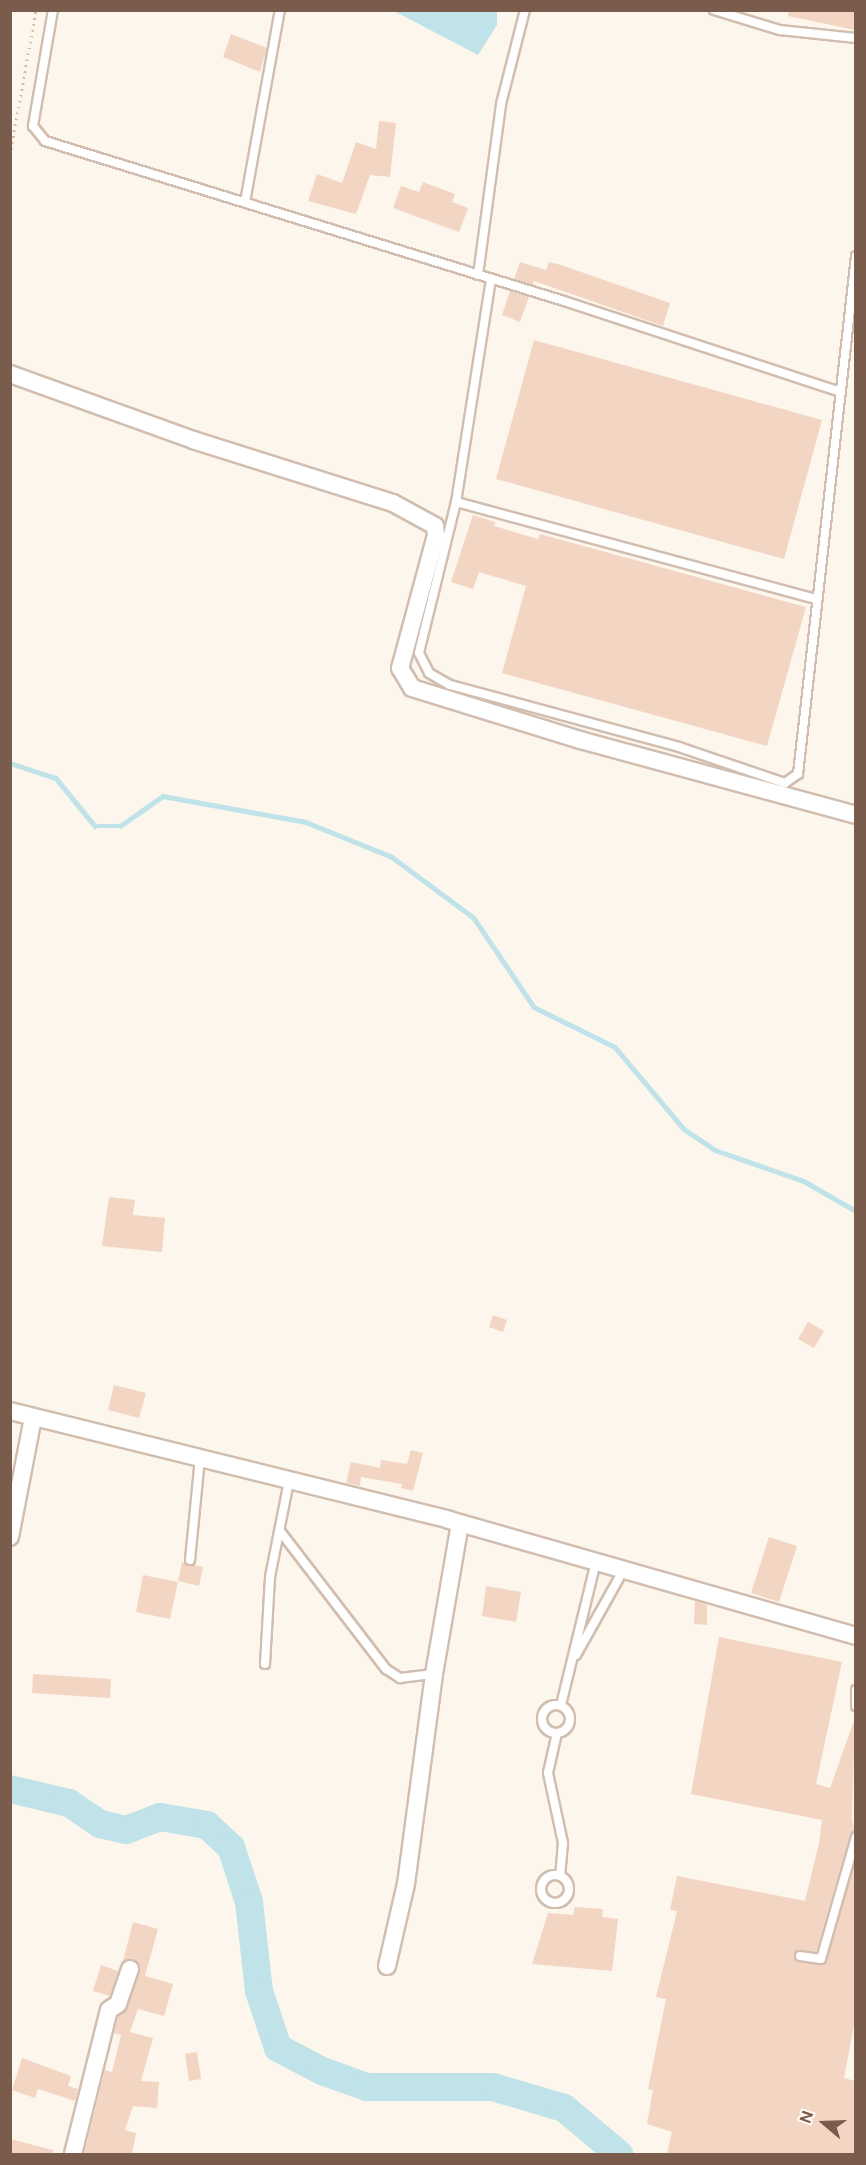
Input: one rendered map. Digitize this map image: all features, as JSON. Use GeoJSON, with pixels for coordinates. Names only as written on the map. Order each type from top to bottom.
{"type":"FeatureCollection","features":[{"type":"Feature","properties":{"kind":"street"},"geometry":{"type":"LineString","coordinates":[[10,374],[194,440],[393,503],[435,526],[436,535],[400,668],[411,688],[591,743],[855,815]]}},
{"type":"Feature","properties":{"kind":"street"},"geometry":{"type":"LineString","coordinates":[[10,1411],[460,1524],[855,1636]]}},
{"type":"Feature","properties":{"kind":"street"},"geometry":{"type":"LineString","coordinates":[[10,1537],[33,1416]]}},
{"type":"Feature","properties":{"kind":"street"},"geometry":{"type":"LineString","coordinates":[[387,1966],[406,1884],[434,1674],[460,1524]]}},
{"type":"Feature","properties":{"kind":"street"},"geometry":{"type":"LineString","coordinates":[[73,2154],[109,2010],[117,2004],[130,1969]]}},
{"type":"Feature","properties":{"kind":"lane"},"geometry":{"type":"LineString","coordinates":[[53,10],[33,126],[45,141],[491,279],[838,391]]}},
{"type":"Feature","properties":{"kind":"lane"},"geometry":{"type":"LineString","coordinates":[[245,202],[280,10]]}},
{"type":"Feature","properties":{"kind":"lane"},"geometry":{"type":"LineString","coordinates":[[478,275],[501,104],[525,10]]}},
{"type":"Feature","properties":{"kind":"lane"},"geometry":{"type":"LineString","coordinates":[[714,10],[780,30],[855,39]]}},
{"type":"Feature","properties":{"kind":"lane"},"geometry":{"type":"LineString","coordinates":[[491,279],[456,502],[419,653],[429,673],[450,686],[679,747],[785,783],[798,774],[838,391],[855,256]]}},
{"type":"Feature","properties":{"kind":"lane"},"geometry":{"type":"LineString","coordinates":[[456,502],[816,599]]}},
{"type":"Feature","properties":{"kind":"lane"},"geometry":{"type":"LineString","coordinates":[[190,1560],[200,1458]]}},
{"type":"Feature","properties":{"kind":"lane"},"geometry":{"type":"LineString","coordinates":[[265,1664],[270,1577],[289,1480]]}},
{"type":"Feature","properties":{"kind":"lane"},"geometry":{"type":"LineString","coordinates":[[279,1531],[386,1669],[400,1678],[434,1674]]}},
{"type":"Feature","properties":{"kind":"lane"},"geometry":{"type":"LineString","coordinates":[[561,1706],[596,1562]]}},
{"type":"Feature","properties":{"kind":"lane"},"geometry":{"type":"LineString","coordinates":[[570,1666],[624,1569]]}},
{"type":"Feature","properties":{"kind":"lane"},"geometry":{"type":"LineString","coordinates":[[855,1690],[855,1706]]}},
{"type":"Feature","properties":{"kind":"lane"},"geometry":{"type":"LineString","coordinates":[[556,1732],[545,1727],[543,1714],[552,1705],[561,1706],[568,1711],[570,1721],[556,1732],[548,1773],[563,1843],[560,1876]]}},
{"type":"Feature","properties":{"kind":"lane"},"geometry":{"type":"LineString","coordinates":[[800,1956],[821,1959],[855,1837]]}},
{"type":"Feature","properties":{"kind":"path"},"geometry":{"type":"LineString","coordinates":[[10,155],[36,10]]}},
{"type":"Feature","properties":{"kind":"water"},"geometry":{"type":"Polygon","coordinates":[[[394,11],[497,11],[497,25],[478,55],[394,11]]]}},
{"type":"Feature","properties":{"kind":"building"},"geometry":{"type":"Polygon","coordinates":[[[789,10],[855,10],[855,30],[788,16],[789,10]]]}},
{"type":"Feature","properties":{"kind":"building"},"geometry":{"type":"Polygon","coordinates":[[[231,34],[267,48],[260,72],[223,57],[231,34]]]}},
{"type":"Feature","properties":{"kind":"building"},"geometry":{"type":"Polygon","coordinates":[[[379,121],[396,123],[390,177],[370,175],[356,214],[308,201],[317,174],[342,183],[356,142],[376,149],[379,121]]]}},
{"type":"Feature","properties":{"kind":"building"},"geometry":{"type":"Polygon","coordinates":[[[423,182],[455,194],[452,202],[468,208],[459,232],[393,208],[401,186],[419,192],[423,182]]]}},
{"type":"Feature","properties":{"kind":"building"},"geometry":{"type":"Polygon","coordinates":[[[520,262],[546,270],[549,262],[561,265],[670,303],[663,326],[534,281],[533,285],[514,279],[520,262]]]}},
{"type":"Feature","properties":{"kind":"building"},"geometry":{"type":"Polygon","coordinates":[[[510,291],[529,297],[520,322],[502,315],[510,291]]]}},
{"type":"Feature","properties":{"kind":"building"},"geometry":{"type":"Polygon","coordinates":[[[534,340],[822,420],[784,559],[496,479],[534,340]]]}},
{"type":"Feature","properties":{"kind":"building"},"geometry":{"type":"Polygon","coordinates":[[[473,515],[495,522],[494,526],[538,539],[540,534],[806,607],[767,746],[502,673],[526,586],[479,572],[473,589],[451,582],[473,515]]]}},
{"type":"Feature","properties":{"kind":"building"},"geometry":{"type":"Polygon","coordinates":[[[109,1197],[135,1200],[133,1215],[165,1218],[162,1252],[102,1246],[109,1197]]]}},
{"type":"Feature","properties":{"kind":"building"},"geometry":{"type":"Polygon","coordinates":[[[493,1315],[507,1320],[503,1332],[489,1327],[493,1315]]]}},
{"type":"Feature","properties":{"kind":"building"},"geometry":{"type":"Polygon","coordinates":[[[808,1322],[824,1331],[814,1348],[798,1339],[808,1322]]]}},
{"type":"Feature","properties":{"kind":"building"},"geometry":{"type":"Polygon","coordinates":[[[114,1385],[146,1393],[139,1418],[108,1410],[114,1385]]]}},
{"type":"Feature","properties":{"kind":"building"},"geometry":{"type":"Polygon","coordinates":[[[411,1450],[423,1453],[413,1491],[401,1488],[402,1484],[361,1477],[360,1486],[346,1483],[351,1462],[380,1468],[381,1460],[407,1464],[411,1450]]]}},
{"type":"Feature","properties":{"kind":"building"},"geometry":{"type":"Polygon","coordinates":[[[769,1537],[797,1546],[779,1602],[751,1593],[769,1537]]]}},
{"type":"Feature","properties":{"kind":"building"},"geometry":{"type":"Polygon","coordinates":[[[182,1562],[203,1567],[199,1586],[178,1581],[182,1562]]]}},
{"type":"Feature","properties":{"kind":"building"},"geometry":{"type":"Polygon","coordinates":[[[143,1575],[178,1582],[170,1619],[136,1612],[143,1575]]]}},
{"type":"Feature","properties":{"kind":"building"},"geometry":{"type":"Polygon","coordinates":[[[486,1586],[521,1592],[516,1622],[482,1616],[486,1586]]]}},
{"type":"Feature","properties":{"kind":"building"},"geometry":{"type":"Polygon","coordinates":[[[695,1601],[707,1605],[707,1625],[694,1624],[695,1601]]]}},
{"type":"Feature","properties":{"kind":"building"},"geometry":{"type":"Polygon","coordinates":[[[719,1637],[842,1662],[816,1784],[830,1788],[855,1718],[852,1819],[855,1831],[850,1835],[816,1952],[798,1950],[794,1956],[799,1962],[826,1963],[855,1862],[855,2020],[844,2078],[855,2081],[855,2154],[667,2154],[672,2132],[647,2124],[653,2090],[648,2089],[666,1999],[656,1997],[677,1911],[670,1910],[677,1876],[805,1901],[819,1843],[822,1820],[691,1794],[719,1637]]]}},
{"type":"Feature","properties":{"kind":"building"},"geometry":{"type":"Polygon","coordinates":[[[33,1674],[111,1679],[110,1698],[32,1693],[33,1674]]]}},
{"type":"Feature","properties":{"kind":"building"},"geometry":{"type":"Polygon","coordinates":[[[575,1907],[603,1909],[602,1917],[618,1919],[612,1971],[532,1964],[548,1913],[573,1915],[575,1907]]]}},
{"type":"Feature","properties":{"kind":"building"},"geometry":{"type":"Polygon","coordinates":[[[133,1922],[158,1929],[145,1976],[173,1984],[164,2016],[138,2009],[130,2032],[153,2038],[141,2081],[159,2082],[157,2108],[133,2106],[125,2130],[136,2133],[132,2154],[84,2154],[105,2070],[112,2072],[121,2035],[114,2033],[118,2016],[128,2007],[140,1972],[134,1959],[123,1961],[133,1922]]]}},
{"type":"Feature","properties":{"kind":"building"},"geometry":{"type":"Polygon","coordinates":[[[101,1965],[118,1971],[110,1996],[93,1991],[101,1965]]]}},
{"type":"Feature","properties":{"kind":"building"},"geometry":{"type":"Polygon","coordinates":[[[197,2052],[201,2079],[189,2081],[185,2054],[197,2052]]]}},
{"type":"Feature","properties":{"kind":"building"},"geometry":{"type":"Polygon","coordinates":[[[22,2058],[71,2076],[68,2086],[78,2089],[75,2101],[38,2089],[35,2098],[12,2090],[22,2058]]]}},
{"type":"Feature","properties":{"kind":"building"},"geometry":{"type":"Polygon","coordinates":[[[10,2139],[53,2150],[53,2154],[10,2154],[10,2139]]]}},
{"type":"Feature","properties":{"kind":"waterway"},"geometry":{"type":"LineString","coordinates":[[10,763],[56,778],[95,826],[120,826],[163,796],[306,822],[392,857],[474,918],[534,1007],[615,1047],[684,1129],[715,1150],[804,1181],[856,1211]]}},
{"type":"Feature","properties":{"kind":"waterway"},"geometry":{"type":"LineString","coordinates":[[10,1789],[69,1803],[100,1824],[126,1830],[160,1817],[207,1825],[231,1847],[249,1902],[259,1991],[278,2048],[322,2071],[367,2087],[493,2087],[564,2108],[619,2154]]}}]}
